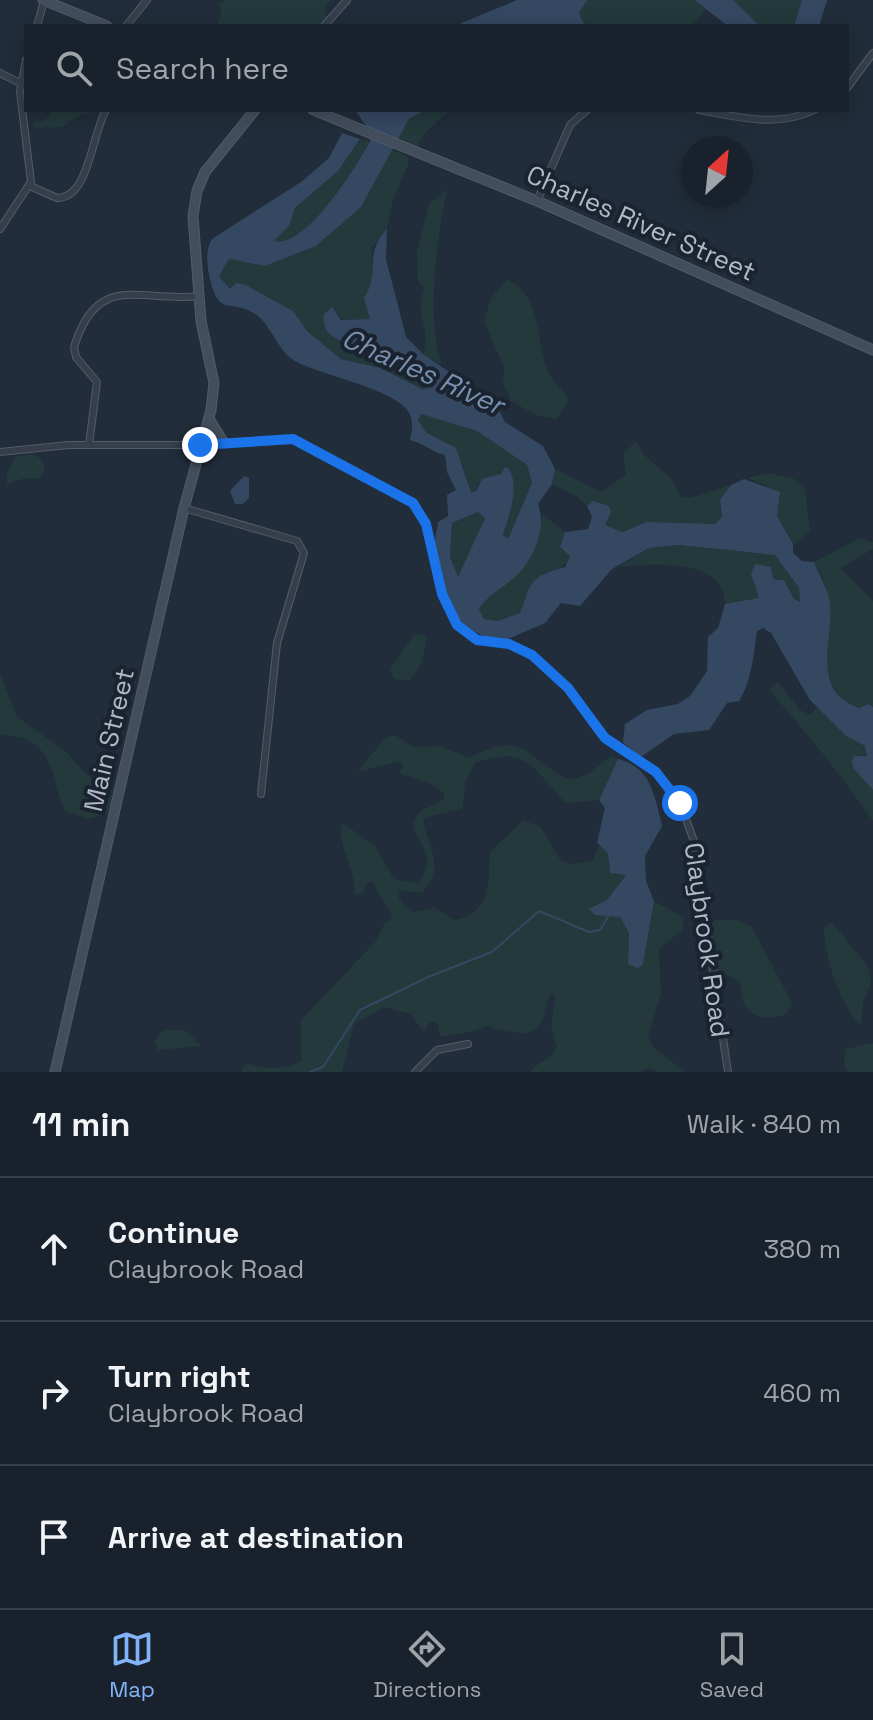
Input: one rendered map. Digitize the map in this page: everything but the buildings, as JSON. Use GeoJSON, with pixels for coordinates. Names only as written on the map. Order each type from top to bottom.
{"type":"FeatureCollection","features":[{"type":"Feature","properties":{"kind":"street"},"geometry":{"type":"LineString","coordinates":[[37,24],[43,0],[102,24]]}},
{"type":"Feature","properties":{"kind":"street"},"geometry":{"type":"LineString","coordinates":[[128,24],[147,0]]}},
{"type":"Feature","properties":{"kind":"street"},"geometry":{"type":"LineString","coordinates":[[326,24],[347,0]]}},
{"type":"Feature","properties":{"kind":"street"},"geometry":{"type":"LineString","coordinates":[[849,85],[873,53]]}},
{"type":"Feature","properties":{"kind":"street"},"geometry":{"type":"LineString","coordinates":[[24,68],[20,83],[24,110]]}},
{"type":"Feature","properties":{"kind":"street"},"geometry":{"type":"LineString","coordinates":[[0,73],[20,83]]}},
{"type":"Feature","properties":{"kind":"street"},"geometry":{"type":"LineString","coordinates":[[0,229],[30,186],[31,158],[24,112]]}},
{"type":"Feature","properties":{"kind":"street"},"geometry":{"type":"LineString","coordinates":[[30,186],[57,198],[71,196],[79,189],[96,131],[105,112]]}},
{"type":"Feature","properties":{"kind":"street","name":"Main Street"},"geometry":{"type":"LineString","coordinates":[[55,1072],[184,508],[209,419],[214,383],[200,296],[193,216],[197,191],[205,172],[253,112]]}},
{"type":"Feature","properties":{"kind":"street","name":"Charles River Street"},"geometry":{"type":"LineString","coordinates":[[318,112],[537,201],[873,350]]}},
{"type":"Feature","properties":{"kind":"street"},"geometry":{"type":"LineString","coordinates":[[537,201],[570,125],[585,112]]}},
{"type":"Feature","properties":{"kind":"street"},"geometry":{"type":"LineString","coordinates":[[712,112],[768,121],[806,112]]}},
{"type":"Feature","properties":{"kind":"street"},"geometry":{"type":"LineString","coordinates":[[89,445],[97,382],[76,357],[74,347],[100,303],[118,294],[200,296]]}},
{"type":"Feature","properties":{"kind":"street"},"geometry":{"type":"LineString","coordinates":[[209,419],[224,443]]}},
{"type":"Feature","properties":{"kind":"street","name":"Claybrook Road"},"geometry":{"type":"LineString","coordinates":[[0,452],[89,445],[200,445],[293,439],[413,503],[426,524],[442,594],[457,625],[477,640],[509,644],[532,655],[568,688],[605,738],[640,759],[664,780],[691,827],[728,1072]]}},
{"type":"Feature","properties":{"kind":"street"},"geometry":{"type":"LineString","coordinates":[[184,508],[297,541],[304,553],[277,643],[261,794]]}},
{"type":"Feature","properties":{"kind":"street"},"geometry":{"type":"LineString","coordinates":[[415,1072],[437,1050],[468,1044]]}},
{"type":"Feature","properties":{"kind":"green space"},"geometry":{"type":"Polygon","coordinates":[[[227,0],[331,0],[325,6],[327,18],[321,24],[217,24],[221,16],[219,3],[227,0]]]}},
{"type":"Feature","properties":{"kind":"green space"},"geometry":{"type":"Polygon","coordinates":[[[587,0],[694,0],[706,10],[693,24],[584,24],[579,13],[587,0]]]}},
{"type":"Feature","properties":{"kind":"green space"},"geometry":{"type":"Polygon","coordinates":[[[733,0],[802,0],[795,24],[758,24],[733,0]]]}},
{"type":"Feature","properties":{"kind":"green space"},"geometry":{"type":"Polygon","coordinates":[[[52,112],[92,112],[82,114],[62,127],[35,128],[32,123],[45,120],[52,112]]]}},
{"type":"Feature","properties":{"kind":"green space"},"geometry":{"type":"Polygon","coordinates":[[[421,112],[448,112],[424,134],[416,149],[397,140],[409,119],[421,112]]]}},
{"type":"Feature","properties":{"kind":"green space"},"geometry":{"type":"Polygon","coordinates":[[[360,139],[370,141],[329,203],[301,232],[287,240],[273,241],[289,226],[295,208],[339,169],[360,139]]]}},
{"type":"Feature","properties":{"kind":"green space"},"geometry":{"type":"Polygon","coordinates":[[[392,150],[407,156],[409,162],[392,203],[387,229],[372,248],[372,285],[366,294],[370,319],[341,319],[332,307],[358,345],[374,351],[427,386],[424,390],[380,368],[341,359],[308,332],[293,311],[250,287],[230,289],[219,276],[229,259],[265,266],[316,246],[361,207],[392,150]]]}},
{"type":"Feature","properties":{"kind":"green space"},"geometry":{"type":"Polygon","coordinates":[[[448,189],[434,278],[434,326],[442,365],[423,354],[425,338],[421,305],[425,289],[418,281],[417,251],[429,204],[448,189]]]}},
{"type":"Feature","properties":{"kind":"green space"},"geometry":{"type":"Polygon","coordinates":[[[507,279],[527,297],[545,363],[567,397],[568,401],[557,419],[536,415],[511,401],[503,383],[504,367],[484,322],[491,298],[507,279]]]}},
{"type":"Feature","properties":{"kind":"green space"},"geometry":{"type":"Polygon","coordinates":[[[421,414],[477,431],[527,465],[532,483],[508,539],[503,535],[511,497],[501,474],[478,483],[476,491],[471,492],[461,462],[420,424],[417,416],[421,414]]]}},
{"type":"Feature","properties":{"kind":"green space"},"geometry":{"type":"Polygon","coordinates":[[[636,441],[644,455],[672,479],[681,497],[690,498],[731,485],[719,506],[723,517],[719,522],[695,527],[646,525],[622,532],[605,525],[593,501],[587,506],[578,497],[552,484],[555,469],[602,492],[626,474],[623,454],[636,441]]]}},
{"type":"Feature","properties":{"kind":"green space"},"geometry":{"type":"Polygon","coordinates":[[[32,454],[40,458],[45,467],[41,478],[25,478],[7,484],[7,475],[15,457],[32,454]]]}},
{"type":"Feature","properties":{"kind":"green space"},"geometry":{"type":"Polygon","coordinates":[[[768,473],[793,478],[805,488],[810,531],[794,545],[777,516],[770,487],[747,478],[768,473]]]}},
{"type":"Feature","properties":{"kind":"green space"},"geometry":{"type":"Polygon","coordinates":[[[478,512],[483,513],[485,518],[458,578],[450,557],[452,523],[478,512]]]}},
{"type":"Feature","properties":{"kind":"green space"},"geometry":{"type":"Polygon","coordinates":[[[542,514],[565,532],[560,547],[571,556],[569,561],[543,574],[521,613],[498,621],[484,619],[479,609],[541,524],[542,514]]]}},
{"type":"Feature","properties":{"kind":"green space"},"geometry":{"type":"Polygon","coordinates":[[[860,538],[873,542],[873,549],[840,568],[873,601],[873,707],[868,704],[859,708],[844,699],[834,687],[829,673],[826,657],[826,590],[814,562],[860,538]]]}},
{"type":"Feature","properties":{"kind":"green space"},"geometry":{"type":"Polygon","coordinates":[[[678,545],[775,555],[799,588],[800,602],[794,599],[784,580],[773,579],[772,570],[753,580],[759,598],[725,604],[722,589],[713,578],[700,571],[666,565],[618,567],[649,548],[678,545]]]}},
{"type":"Feature","properties":{"kind":"green space"},"geometry":{"type":"Polygon","coordinates":[[[415,634],[427,637],[422,662],[410,681],[394,679],[390,669],[415,634]]]}},
{"type":"Feature","properties":{"kind":"green space"},"geometry":{"type":"Polygon","coordinates":[[[0,674],[17,717],[65,751],[97,785],[113,796],[107,814],[88,819],[65,811],[43,752],[25,739],[0,734],[0,674]]]}},
{"type":"Feature","properties":{"kind":"green space"},"geometry":{"type":"Polygon","coordinates":[[[778,682],[800,710],[810,715],[817,706],[821,708],[846,736],[865,746],[868,755],[858,755],[853,768],[873,790],[873,821],[823,754],[769,690],[778,682]]]}},
{"type":"Feature","properties":{"kind":"green space"},"geometry":{"type":"Polygon","coordinates":[[[395,735],[413,747],[440,746],[469,758],[488,749],[515,746],[571,780],[589,773],[611,756],[618,759],[599,800],[566,803],[536,770],[518,758],[507,756],[475,763],[465,783],[463,808],[423,818],[435,866],[429,884],[421,893],[398,890],[399,899],[413,912],[435,907],[455,920],[467,916],[476,910],[486,894],[490,852],[523,820],[541,827],[561,861],[574,864],[593,860],[599,845],[608,854],[609,870],[615,875],[626,874],[608,900],[590,912],[620,917],[629,933],[628,964],[643,964],[654,901],[684,917],[682,930],[659,949],[661,994],[648,1036],[653,1047],[685,1072],[658,1072],[648,1068],[640,1072],[530,1072],[557,1047],[551,1026],[555,999],[552,992],[541,1023],[531,1032],[516,1033],[487,1026],[440,1037],[437,1022],[430,1022],[424,1032],[410,1014],[384,1007],[354,1024],[342,1072],[241,1072],[245,1063],[280,1068],[301,1061],[301,1020],[375,942],[385,923],[393,918],[372,881],[368,882],[362,895],[354,894],[353,876],[341,839],[343,823],[375,846],[394,879],[418,883],[424,873],[427,858],[413,822],[419,812],[443,800],[444,793],[429,783],[399,773],[403,767],[400,761],[357,772],[385,738],[395,735]]]}},
{"type":"Feature","properties":{"kind":"green space"},"geometry":{"type":"Polygon","coordinates":[[[715,920],[738,920],[752,927],[792,1003],[787,1013],[771,1018],[759,1017],[749,1011],[744,1003],[739,981],[713,969],[710,925],[715,920]]]}},
{"type":"Feature","properties":{"kind":"green space"},"geometry":{"type":"Polygon","coordinates":[[[832,922],[869,968],[871,984],[863,1002],[861,1025],[847,1007],[830,966],[824,928],[832,922]]]}},
{"type":"Feature","properties":{"kind":"green space"},"geometry":{"type":"Polygon","coordinates":[[[163,1030],[184,1030],[202,1046],[158,1050],[154,1041],[163,1030]]]}},
{"type":"Feature","properties":{"kind":"green space"},"geometry":{"type":"Polygon","coordinates":[[[873,1043],[873,1072],[848,1072],[844,1066],[845,1049],[873,1043]]]}},
{"type":"Feature","properties":{"kind":"water"},"geometry":{"type":"Polygon","coordinates":[[[517,0],[587,0],[579,13],[584,24],[459,24],[517,0]]]}},
{"type":"Feature","properties":{"kind":"water"},"geometry":{"type":"Polygon","coordinates":[[[694,0],[733,0],[758,24],[725,24],[694,0]]]}},
{"type":"Feature","properties":{"kind":"water"},"geometry":{"type":"Polygon","coordinates":[[[802,0],[827,0],[820,24],[795,24],[802,0]]]}},
{"type":"Feature","properties":{"kind":"water","name":"Charles River"},"geometry":{"type":"Polygon","coordinates":[[[356,112],[421,112],[409,119],[361,207],[316,246],[265,266],[229,259],[219,276],[230,289],[236,283],[244,284],[293,311],[308,332],[341,359],[380,368],[424,390],[427,386],[394,363],[374,351],[333,337],[324,324],[324,314],[332,307],[341,320],[370,319],[364,298],[369,289],[376,247],[387,229],[386,259],[406,337],[423,354],[497,405],[505,422],[543,446],[555,469],[552,484],[538,504],[540,533],[529,560],[517,575],[483,603],[479,609],[484,619],[498,621],[520,613],[533,582],[544,574],[565,567],[570,556],[560,547],[565,532],[588,529],[592,517],[587,506],[593,501],[609,506],[611,512],[605,525],[622,532],[647,522],[715,524],[722,517],[720,500],[731,485],[744,479],[780,492],[777,516],[793,544],[793,553],[802,561],[814,562],[829,598],[827,662],[834,689],[844,700],[859,708],[868,704],[873,707],[873,790],[853,768],[854,756],[867,756],[865,746],[846,736],[810,700],[771,633],[763,628],[757,631],[743,694],[739,701],[727,703],[709,730],[674,734],[641,757],[623,742],[625,724],[647,710],[678,704],[690,696],[707,671],[708,637],[718,628],[725,604],[759,598],[751,574],[755,564],[771,567],[773,579],[784,580],[794,599],[800,602],[799,588],[775,555],[678,545],[649,548],[612,569],[580,606],[561,603],[545,623],[508,639],[492,640],[465,627],[454,616],[433,551],[438,522],[448,516],[447,495],[456,490],[447,472],[445,455],[410,440],[411,418],[400,403],[372,389],[295,361],[260,318],[250,311],[221,303],[216,297],[208,269],[207,257],[212,239],[301,182],[329,158],[342,133],[360,139],[338,171],[295,208],[289,226],[274,241],[287,240],[317,218],[373,136],[356,112]],[[421,414],[418,421],[427,433],[456,448],[471,492],[476,491],[482,479],[501,474],[505,467],[509,469],[514,493],[503,535],[508,539],[532,483],[527,465],[477,431],[421,414]],[[478,512],[452,523],[450,557],[458,577],[485,518],[478,512]]]}},
{"type":"Feature","properties":{"kind":"water"},"geometry":{"type":"Polygon","coordinates":[[[244,476],[249,478],[249,498],[243,504],[235,504],[230,491],[244,476]]]}},
{"type":"Feature","properties":{"kind":"water"},"geometry":{"type":"Polygon","coordinates":[[[618,759],[629,763],[645,776],[654,794],[662,826],[645,856],[646,881],[654,901],[643,964],[638,968],[628,964],[629,933],[620,917],[595,915],[589,909],[607,900],[626,875],[610,873],[608,854],[597,842],[605,808],[599,800],[618,759]]]}},
{"type":"Feature","properties":{"kind":"waterway"},"geometry":{"type":"LineString","coordinates":[[310,1072],[323,1067],[360,1010],[428,977],[492,952],[539,911],[589,932],[600,930],[608,917]]}},
{"type":"Feature","properties":{"kind":"route"},"geometry":{"type":"LineString","coordinates":[[200,445],[271,438],[293,439],[317,449],[413,503],[423,515],[442,594],[457,625],[477,640],[509,644],[532,655],[568,688],[610,743],[647,763],[680,803]]}}]}
